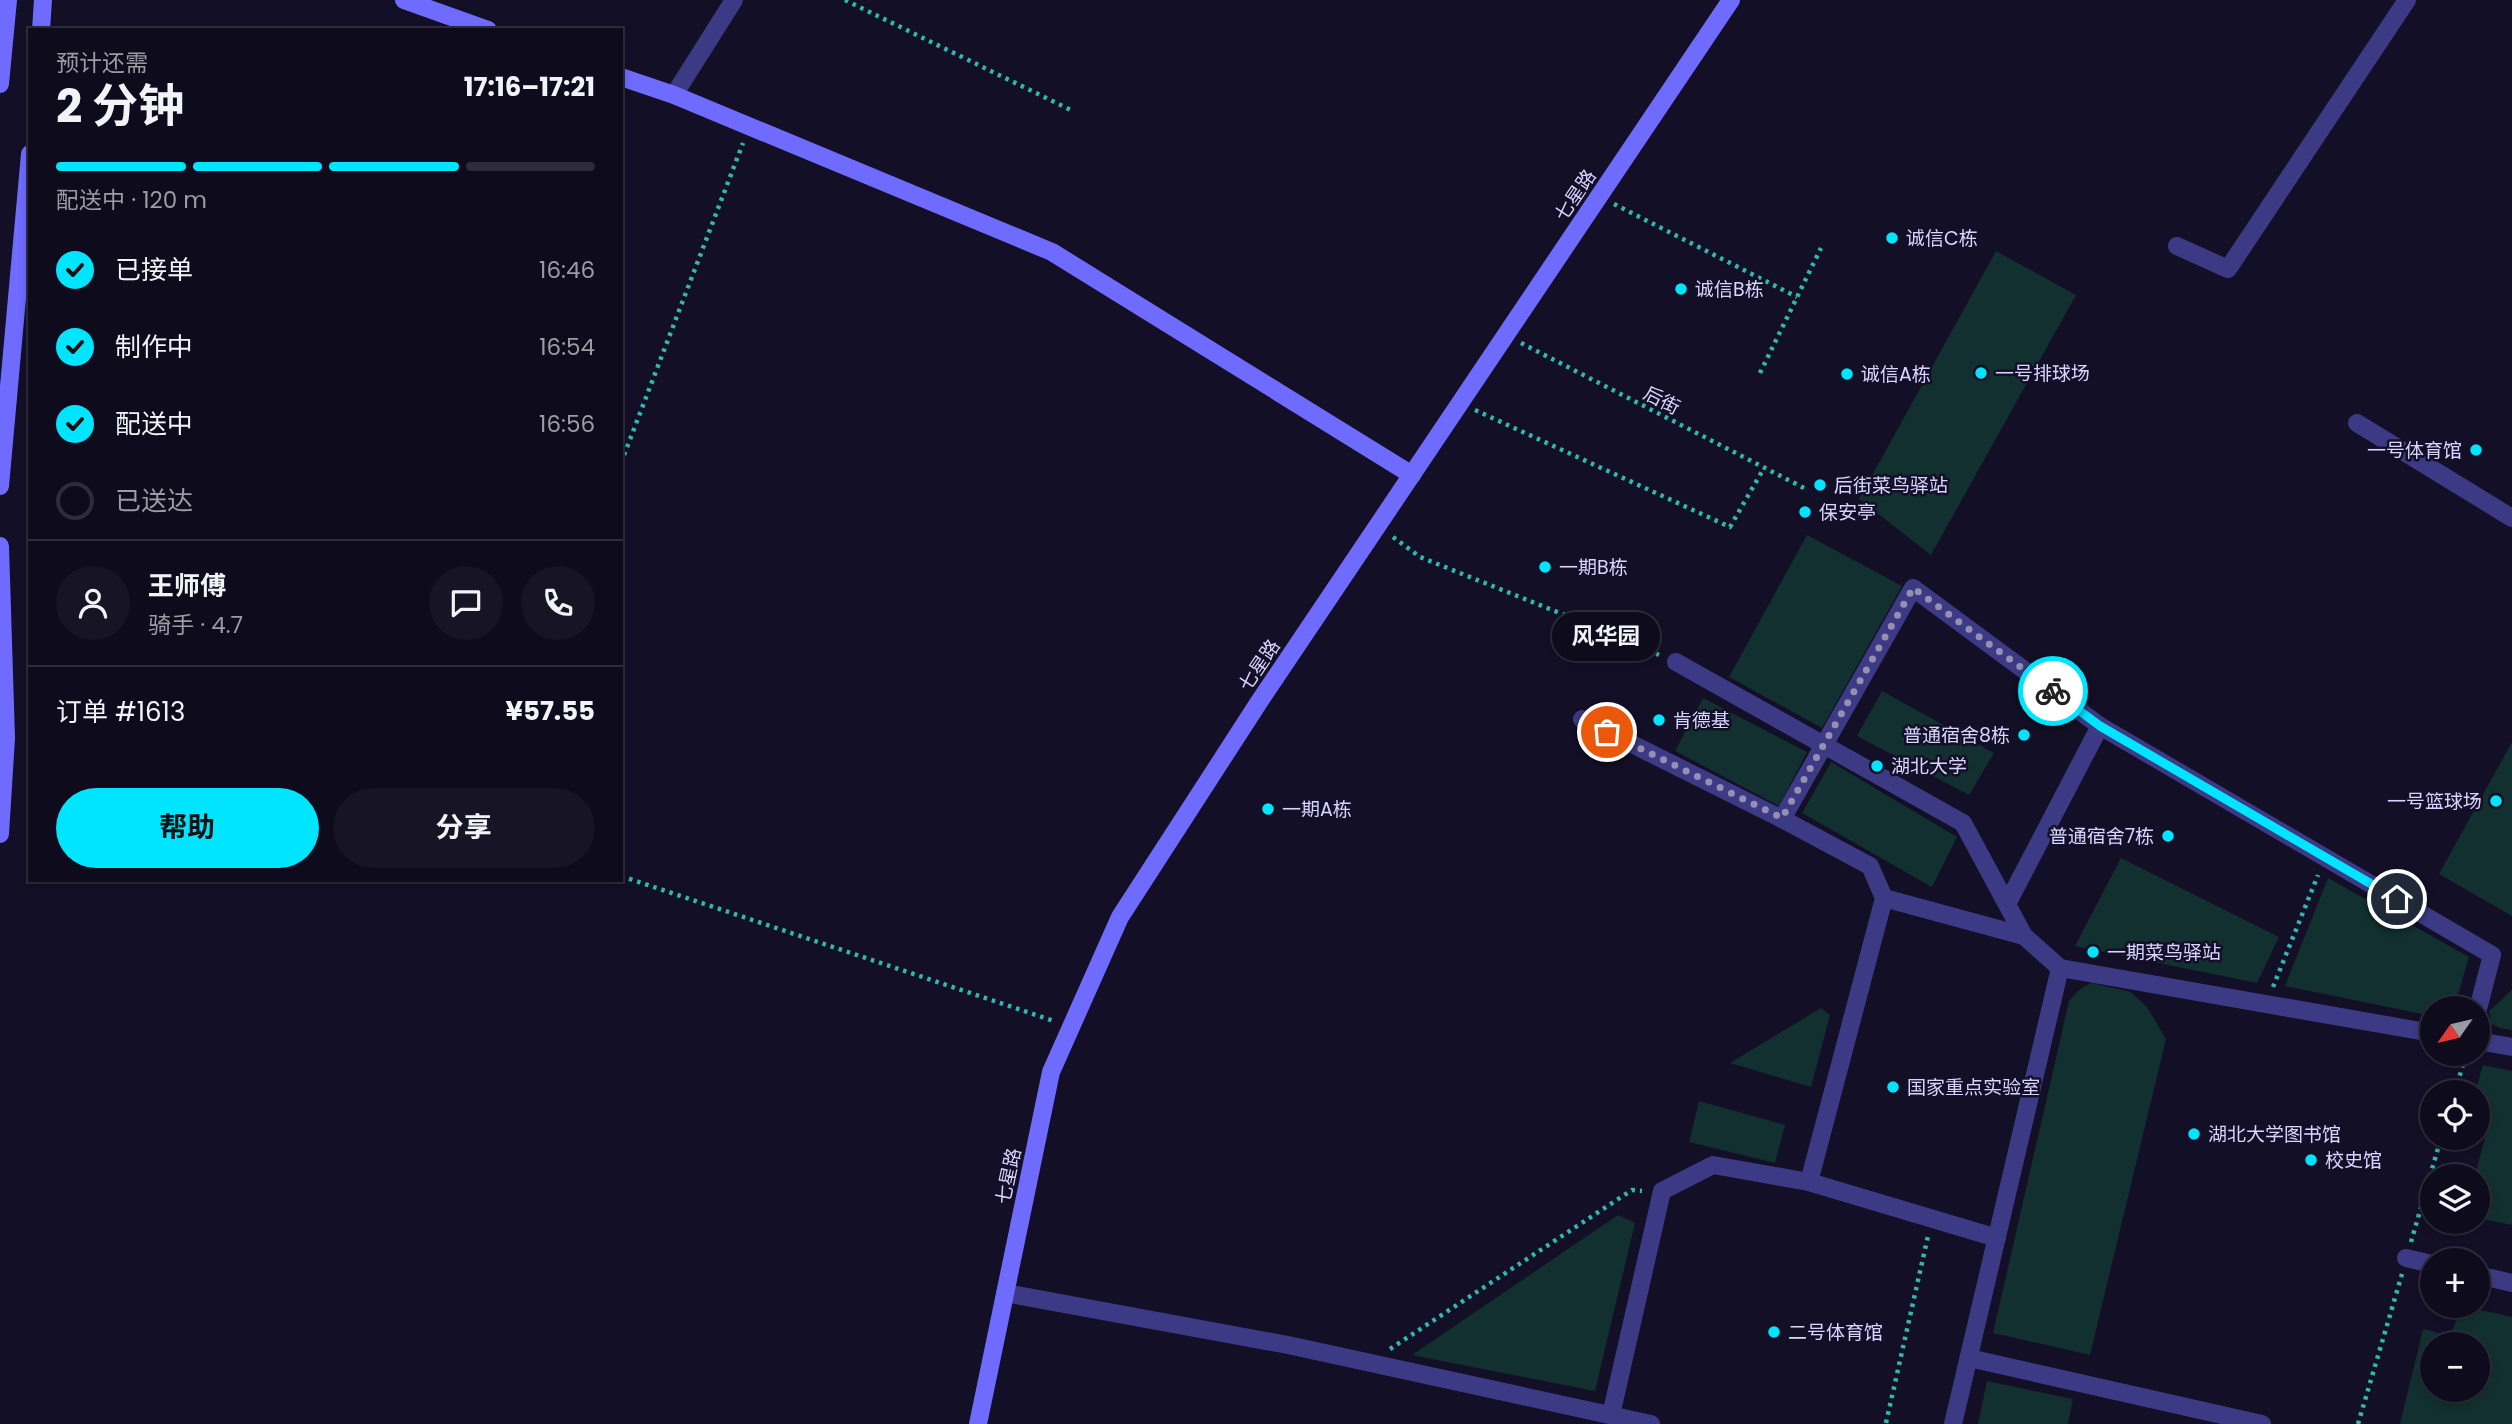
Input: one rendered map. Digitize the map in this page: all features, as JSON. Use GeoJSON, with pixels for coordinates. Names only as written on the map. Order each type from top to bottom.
{"type":"FeatureCollection","features":[{"type":"Feature","properties":{"kind":"street"},"geometry":{"type":"LineString","coordinates":[[0,84],[8,0]]}},
{"type":"Feature","properties":{"kind":"street"},"geometry":{"type":"LineString","coordinates":[[41,28],[44,0]]}},
{"type":"Feature","properties":{"kind":"street"},"geometry":{"type":"LineString","coordinates":[[404,0],[482,28]]}},
{"type":"Feature","properties":{"kind":"street"},"geometry":{"type":"LineString","coordinates":[[674,95],[734,0]]}},
{"type":"Feature","properties":{"kind":"street","name":"七星路"},"geometry":{"type":"LineString","coordinates":[[978,1424],[1051,1072],[1120,917],[1259,702],[1731,0]]}},
{"type":"Feature","properties":{"kind":"street"},"geometry":{"type":"LineString","coordinates":[[2177,246],[2228,269],[2407,0]]}},
{"type":"Feature","properties":{"kind":"street"},"geometry":{"type":"LineString","coordinates":[[623,78],[674,95],[1052,252],[1412,475]]}},
{"type":"Feature","properties":{"kind":"street"},"geometry":{"type":"LineString","coordinates":[[0,486],[28,176]]}},
{"type":"Feature","properties":{"kind":"street"},"geometry":{"type":"LineString","coordinates":[[2357,424],[2512,517]]}},
{"type":"Feature","properties":{"kind":"street"},"geometry":{"type":"LineString","coordinates":[[0,545],[6,738],[0,834]]}},
{"type":"Feature","properties":{"kind":"street"},"geometry":{"type":"LineString","coordinates":[[1782,818],[1913,588],[2100,726],[2492,955],[2481,996]]}},
{"type":"Feature","properties":{"kind":"street"},"geometry":{"type":"LineString","coordinates":[[1676,662],[1963,822],[2024,936],[2060,968],[2420,1031]]}},
{"type":"Feature","properties":{"kind":"street"},"geometry":{"type":"LineString","coordinates":[[1582,719],[1782,818],[1870,866],[1884,898],[1809,1182]]}},
{"type":"Feature","properties":{"kind":"street"},"geometry":{"type":"LineString","coordinates":[[2007,904],[2100,726]]}},
{"type":"Feature","properties":{"kind":"street"},"geometry":{"type":"LineString","coordinates":[[1884,898],[2024,936]]}},
{"type":"Feature","properties":{"kind":"street"},"geometry":{"type":"LineString","coordinates":[[1953,1424],[2060,968]]}},
{"type":"Feature","properties":{"kind":"street"},"geometry":{"type":"LineString","coordinates":[[2490,1043],[2512,1046]]}},
{"type":"Feature","properties":{"kind":"street"},"geometry":{"type":"LineString","coordinates":[[1611,1415],[1662,1191],[1713,1165],[1809,1182],[1997,1238]]}},
{"type":"Feature","properties":{"kind":"street"},"geometry":{"type":"LineString","coordinates":[[2406,1258],[2420,1261]]}},
{"type":"Feature","properties":{"kind":"street"},"geometry":{"type":"LineString","coordinates":[[2490,1278],[2512,1283]]}},
{"type":"Feature","properties":{"kind":"street"},"geometry":{"type":"LineString","coordinates":[[1005,1293],[1287,1345],[1651,1424]]}},
{"type":"Feature","properties":{"kind":"street"},"geometry":{"type":"LineString","coordinates":[[1969,1358],[2262,1424]]}},
{"type":"Feature","properties":{"kind":"path"},"geometry":{"type":"LineString","coordinates":[[845,0],[1073,111]]}},
{"type":"Feature","properties":{"kind":"path"},"geometry":{"type":"LineString","coordinates":[[623,458],[750,127]]}},
{"type":"Feature","properties":{"kind":"path"},"geometry":{"type":"LineString","coordinates":[[1599,196],[1797,297]]}},
{"type":"Feature","properties":{"kind":"path"},"geometry":{"type":"LineString","coordinates":[[1760,373],[1821,248]]}},
{"type":"Feature","properties":{"kind":"path","name":"后街"},"geometry":{"type":"LineString","coordinates":[[1506,335],[1806,489]]}},
{"type":"Feature","properties":{"kind":"path"},"geometry":{"type":"LineString","coordinates":[[1460,404],[1730,527],[1764,468]]}},
{"type":"Feature","properties":{"kind":"path"},"geometry":{"type":"LineString","coordinates":[[1378,526],[1420,557],[1676,662]]}},
{"type":"Feature","properties":{"kind":"path"},"geometry":{"type":"LineString","coordinates":[[2266,1004],[2325,858]]}},
{"type":"Feature","properties":{"kind":"path"},"geometry":{"type":"LineString","coordinates":[[623,877],[1071,1027]]}},
{"type":"Feature","properties":{"kind":"path"},"geometry":{"type":"LineString","coordinates":[[2358,1424],[2438,1150]]}},
{"type":"Feature","properties":{"kind":"path"},"geometry":{"type":"LineString","coordinates":[[1369,1363],[1632,1190],[1662,1191]]}},
{"type":"Feature","properties":{"kind":"path"},"geometry":{"type":"LineString","coordinates":[[1886,1423],[1932,1219]]}},
{"type":"Feature","properties":{"kind":"green space","name":"一号排球场"},"geometry":{"type":"Polygon","coordinates":[[[1996,251],[2076,295],[1931,555],[1859,499],[1996,251]]]}},
{"type":"Feature","properties":{"kind":"green space"},"geometry":{"type":"Polygon","coordinates":[[[1807,535],[1902,586],[1822,728],[1729,677],[1807,535]]]}},
{"type":"Feature","properties":{"kind":"green space"},"geometry":{"type":"Polygon","coordinates":[[[1882,691],[1994,753],[1969,795],[1857,736],[1882,691]]]}},
{"type":"Feature","properties":{"kind":"green space"},"geometry":{"type":"Polygon","coordinates":[[[1703,698],[1807,752],[1779,806],[1675,751],[1703,698]]]}},
{"type":"Feature","properties":{"kind":"green space","name":"一号篮球场"},"geometry":{"type":"Polygon","coordinates":[[[2512,742],[2512,916],[2439,874],[2512,742]]]}},
{"type":"Feature","properties":{"kind":"green space"},"geometry":{"type":"Polygon","coordinates":[[[1831,762],[1957,837],[1932,887],[1802,813],[1831,762]]]}},
{"type":"Feature","properties":{"kind":"green space"},"geometry":{"type":"Polygon","coordinates":[[[2121,858],[2279,937],[2257,983],[2075,946],[2121,858]]]}},
{"type":"Feature","properties":{"kind":"green space"},"geometry":{"type":"Polygon","coordinates":[[[2328,878],[2469,957],[2458,996],[2420,996],[2420,1014],[2285,986],[2328,878]]]}},
{"type":"Feature","properties":{"kind":"green space"},"geometry":{"type":"Polygon","coordinates":[[[2091,983],[2131,992],[2147,1007],[2166,1039],[2090,1355],[1993,1333],[2069,1001],[2080,989],[2091,983]]]}},
{"type":"Feature","properties":{"kind":"green space"},"geometry":{"type":"Polygon","coordinates":[[[2512,990],[2512,1030],[2491,1024],[2490,1010],[2512,990]]]}},
{"type":"Feature","properties":{"kind":"green space"},"geometry":{"type":"Polygon","coordinates":[[[1821,1008],[1830,1015],[1811,1087],[1730,1063],[1821,1008]]]}},
{"type":"Feature","properties":{"kind":"green space"},"geometry":{"type":"Polygon","coordinates":[[[2483,1066],[2512,1071],[2512,1225],[2490,1220],[2490,1164],[2478,1164],[2482,1150],[2490,1150],[2490,1080],[2479,1080],[2483,1066]]]}},
{"type":"Feature","properties":{"kind":"green space"},"geometry":{"type":"Polygon","coordinates":[[[1699,1101],[1785,1125],[1775,1163],[1689,1142],[1699,1101]]]}},
{"type":"Feature","properties":{"kind":"green space"},"geometry":{"type":"Polygon","coordinates":[[[1618,1215],[1635,1223],[1595,1391],[1412,1355],[1618,1215]]]}},
{"type":"Feature","properties":{"kind":"green space"},"geometry":{"type":"Polygon","coordinates":[[[2490,1312],[2512,1317],[2512,1424],[2400,1424],[2420,1341],[2420,1402],[2490,1402],[2490,1332],[2452,1332],[2457,1318],[2490,1318],[2490,1312]]]}},
{"type":"Feature","properties":{"kind":"green space"},"geometry":{"type":"Polygon","coordinates":[[[1987,1381],[2073,1399],[2068,1424],[1978,1424],[1987,1381]]]}},
{"type":"Feature","properties":{"kind":"way so far"},"geometry":{"type":"LineString","coordinates":[[1607,732],[1782,818],[1913,588],[2053,691]]}},
{"type":"Feature","properties":{"kind":"place","name":"诚信C栋"},"geometry":{"type":"Point","coordinates":[1892,238]}},
{"type":"Feature","properties":{"kind":"place","name":"诚信B栋"},"geometry":{"type":"Point","coordinates":[1681,289]}},
{"type":"Feature","properties":{"kind":"place","name":"一号排球场"},"geometry":{"type":"Point","coordinates":[1981,373]}},
{"type":"Feature","properties":{"kind":"place","name":"诚信A栋"},"geometry":{"type":"Point","coordinates":[1847,374]}},
{"type":"Feature","properties":{"kind":"place","name":"一号体育馆"},"geometry":{"type":"Point","coordinates":[2476,450]}},
{"type":"Feature","properties":{"kind":"place","name":"后街菜鸟驿站"},"geometry":{"type":"Point","coordinates":[1820,485]}},
{"type":"Feature","properties":{"kind":"place","name":"保安亭"},"geometry":{"type":"Point","coordinates":[1805,512]}},
{"type":"Feature","properties":{"kind":"place","name":"一期B栋"},"geometry":{"type":"Point","coordinates":[1545,567]}},
{"type":"Feature","properties":{"kind":"place","name":"肯德基"},"geometry":{"type":"Point","coordinates":[1659,720]}},
{"type":"Feature","properties":{"kind":"place","name":"风华园"},"geometry":{"type":"Point","coordinates":[1607,732]}},
{"type":"Feature","properties":{"kind":"place","name":"普通宿舍8栋"},"geometry":{"type":"Point","coordinates":[2024,735]}},
{"type":"Feature","properties":{"kind":"place","name":"湖北大学"},"geometry":{"type":"Point","coordinates":[1877,766]}},
{"type":"Feature","properties":{"kind":"place","name":"一号篮球场"},"geometry":{"type":"Point","coordinates":[2496,801]}},
{"type":"Feature","properties":{"kind":"place","name":"一期A栋"},"geometry":{"type":"Point","coordinates":[1268,809]}},
{"type":"Feature","properties":{"kind":"place","name":"普通宿舍7栋"},"geometry":{"type":"Point","coordinates":[2168,836]}},
{"type":"Feature","properties":{"kind":"place","name":"一期菜鸟驿站"},"geometry":{"type":"Point","coordinates":[2093,952]}},
{"type":"Feature","properties":{"kind":"place","name":"国家重点实验室"},"geometry":{"type":"Point","coordinates":[1893,1087]}},
{"type":"Feature","properties":{"kind":"place","name":"湖北大学图书馆"},"geometry":{"type":"Point","coordinates":[2194,1134]}},
{"type":"Feature","properties":{"kind":"place","name":"校史馆"},"geometry":{"type":"Point","coordinates":[2311,1160]}},
{"type":"Feature","properties":{"kind":"place","name":"二号体育馆"},"geometry":{"type":"Point","coordinates":[1774,1332]}},
{"type":"Feature","properties":{"kind":"route"},"geometry":{"type":"LineString","coordinates":[[2053,691],[2100,726],[2397,899]]}}]}
